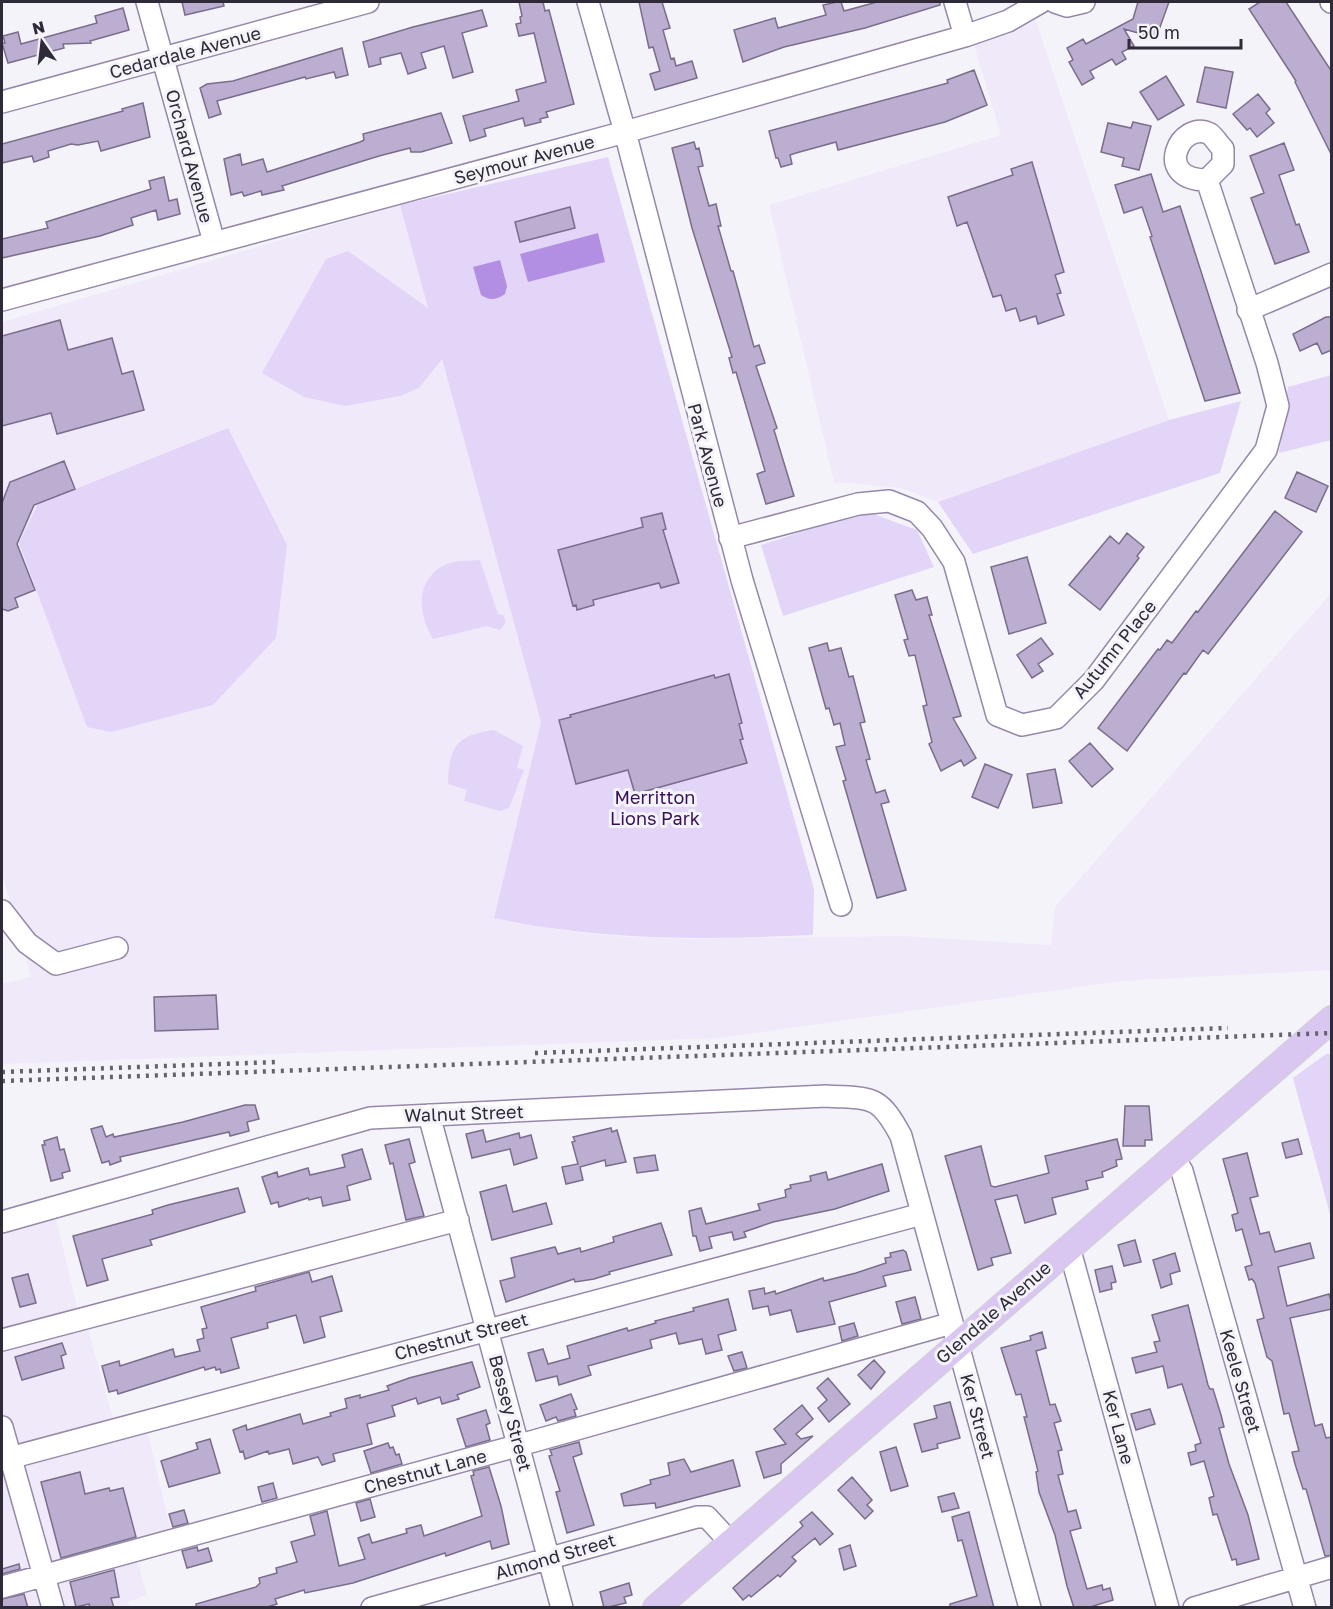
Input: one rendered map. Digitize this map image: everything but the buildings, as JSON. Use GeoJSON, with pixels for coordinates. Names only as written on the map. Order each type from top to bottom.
{"type":"FeatureCollection","features":[{"type":"Feature","properties":{"kind":"main road","name":"Glendale Avenue"},"geometry":{"type":"LineString","coordinates":[[656,1608],[955,1333],[1069,1247],[1332,1019]]}},
{"type":"Feature","properties":{"kind":"street","name":"Orchard Avenue"},"geometry":{"type":"LineString","coordinates":[[147,2],[214,242]]}},
{"type":"Feature","properties":{"kind":"street","name":"Cedardale Avenue"},"geometry":{"type":"LineString","coordinates":[[2,102],[368,2]]}},
{"type":"Feature","properties":{"kind":"street","name":"Park Avenue"},"geometry":{"type":"LineString","coordinates":[[588,2],[625,132],[730,538],[841,905]]}},
{"type":"Feature","properties":{"kind":"street"},"geometry":{"type":"LineString","coordinates":[[955,2],[965,36]]}},
{"type":"Feature","properties":{"kind":"street","name":"Seymour Avenue"},"geometry":{"type":"LineString","coordinates":[[2,300],[625,132],[965,36],[1008,21],[1041,2]]}},
{"type":"Feature","properties":{"kind":"street"},"geometry":{"type":"LineString","coordinates":[[1055,2],[1067,6],[1084,2]]}},
{"type":"Feature","properties":{"kind":"street","name":"Autumn Place"},"geometry":{"type":"LineString","coordinates":[[730,538],[858,504],[889,501],[917,512],[932,528],[954,562],[997,715],[1022,725],[1056,718],[1094,680],[1266,450],[1278,406],[1267,363],[1248,310],[1208,180]]}},
{"type":"Feature","properties":{"kind":"street"},"geometry":{"type":"LineString","coordinates":[[1248,310],[1332,274]]}},
{"type":"Feature","properties":{"kind":"street"},"geometry":{"type":"LineString","coordinates":[[2,911],[27,944],[56,964],[117,948]]}},
{"type":"Feature","properties":{"kind":"street","name":"Walnut Street"},"geometry":{"type":"LineString","coordinates":[[2,1222],[370,1118],[826,1096],[874,1100],[888,1113],[901,1136],[907,1155]]}},
{"type":"Feature","properties":{"kind":"street","name":"Bessey Street"},"geometry":{"type":"LineString","coordinates":[[429,1115],[520,1445],[562,1608]]}},
{"type":"Feature","properties":{"kind":"street","name":"Ker Street"},"geometry":{"type":"LineString","coordinates":[[907,1155],[1030,1608]]}},
{"type":"Feature","properties":{"kind":"street","name":"Keele Street"},"geometry":{"type":"LineString","coordinates":[[1173,1157],[1182,1171],[1305,1608]]}},
{"type":"Feature","properties":{"kind":"street","name":"Chestnut Street"},"geometry":{"type":"LineString","coordinates":[[6,1459],[922,1214]]}},
{"type":"Feature","properties":{"kind":"street"},"geometry":{"type":"LineString","coordinates":[[2,1340],[458,1220]]}},
{"type":"Feature","properties":{"kind":"street","name":"Ker Lane"},"geometry":{"type":"LineString","coordinates":[[1069,1247],[1168,1608]]}},
{"type":"Feature","properties":{"kind":"street","name":"Chestnut Lane"},"geometry":{"type":"LineString","coordinates":[[2,1587],[520,1445],[955,1333]]}},
{"type":"Feature","properties":{"kind":"street"},"geometry":{"type":"LineString","coordinates":[[2,1426],[6,1459],[53,1608]]}},
{"type":"Feature","properties":{"kind":"street","name":"Almond Street"},"geometry":{"type":"LineString","coordinates":[[372,1608],[697,1517],[708,1517],[730,1542]]}},
{"type":"Feature","properties":{"kind":"street"},"geometry":{"type":"LineString","coordinates":[[1194,1608],[1332,1568]]}},
{"type":"Feature","properties":{"kind":"shaded area"},"geometry":{"type":"Polygon","coordinates":[[[1036,21],[1169,420],[938,502],[901,488],[834,482],[769,205],[1001,135],[974,45],[1036,21]]]}},
{"type":"Feature","properties":{"kind":"shaded area"},"geometry":{"type":"Polygon","coordinates":[[[400,205],[541,722],[494,918],[571,932],[627,937],[685,939],[902,936],[1051,945],[1055,907],[1331,593],[1331,970],[1122,981],[720,1038],[2,1064],[2,984],[31,977],[2,873],[2,322],[400,205]]]}},
{"type":"Feature","properties":{"kind":"shaded area"},"geometry":{"type":"Polygon","coordinates":[[[598,233],[605,262],[528,282],[520,254],[598,233]]]}},
{"type":"Feature","properties":{"kind":"shaded area"},"geometry":{"type":"Polygon","coordinates":[[[500,260],[507,286],[505,294],[496,299],[490,299],[481,295],[473,267],[500,260]]]}},
{"type":"Feature","properties":{"kind":"shaded area"},"geometry":{"type":"Polygon","coordinates":[[[56,1218],[79,1315],[2,1335],[2,1233],[56,1218]]]}},
{"type":"Feature","properties":{"kind":"shaded area"},"geometry":{"type":"Polygon","coordinates":[[[87,1326],[113,1418],[136,1412],[149,1438],[172,1535],[133,1545],[147,1595],[128,1602],[129,1607],[2,1607],[2,1347],[87,1326]]]}},
{"type":"Feature","properties":{"kind":"green space","name":"Merritton Lions Park"},"geometry":{"type":"Polygon","coordinates":[[[608,157],[814,889],[813,935],[693,938],[613,935],[534,926],[494,918],[541,722],[442,359],[419,388],[400,396],[345,406],[304,397],[262,373],[326,259],[348,251],[428,308],[400,205],[608,157]]]}},
{"type":"Feature","properties":{"kind":"green space"},"geometry":{"type":"Polygon","coordinates":[[[1331,375],[1331,440],[1279,453],[1288,387],[1331,375]]]}},
{"type":"Feature","properties":{"kind":"green space"},"geometry":{"type":"Polygon","coordinates":[[[1241,401],[1220,473],[973,554],[938,502],[1169,420],[1241,401]]]}},
{"type":"Feature","properties":{"kind":"green space"},"geometry":{"type":"Polygon","coordinates":[[[228,428],[287,545],[276,638],[213,705],[111,732],[87,727],[19,543],[38,504],[228,428]]]}},
{"type":"Feature","properties":{"kind":"green space"},"geometry":{"type":"Polygon","coordinates":[[[865,511],[917,530],[934,567],[783,616],[761,545],[865,511]]]}},
{"type":"Feature","properties":{"kind":"green space"},"geometry":{"type":"Polygon","coordinates":[[[480,560],[498,614],[503,615],[506,622],[500,630],[487,626],[433,639],[422,608],[424,587],[429,578],[447,564],[480,560]]]}},
{"type":"Feature","properties":{"kind":"green space"},"geometry":{"type":"Polygon","coordinates":[[[494,730],[523,746],[517,768],[524,770],[509,808],[500,811],[464,801],[467,790],[448,784],[450,761],[457,745],[471,735],[494,730]]]}},
{"type":"Feature","properties":{"kind":"green space"},"geometry":{"type":"Polygon","coordinates":[[[1326,1054],[1332,1054],[1331,1218],[1293,1078],[1326,1054]]]}},
{"type":"Feature","properties":{"kind":"railway"},"geometry":{"type":"LineString","coordinates":[[535,1053],[1228,1028]]}},
{"type":"Feature","properties":{"kind":"railway"},"geometry":{"type":"LineString","coordinates":[[2,1081],[1332,1033]]}},
{"type":"Feature","properties":{"kind":"railway"},"geometry":{"type":"LineString","coordinates":[[2,1072],[277,1062]]}}]}
